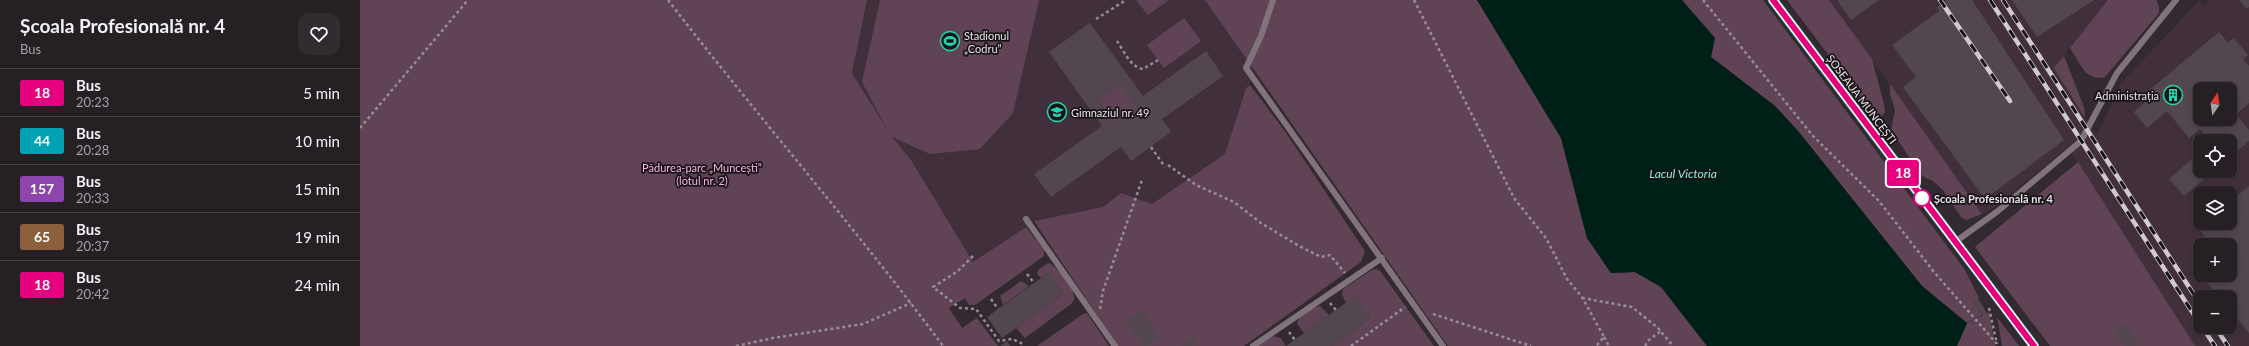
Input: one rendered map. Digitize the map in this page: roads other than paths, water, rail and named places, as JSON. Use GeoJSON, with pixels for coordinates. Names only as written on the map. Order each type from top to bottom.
{"type":"FeatureCollection","features":[{"type":"Feature","properties":{"kind":"main road","name":"ȘOSEAUA MUNCEȘTI"},"geometry":{"type":"LineString","coordinates":[[1773,0],[2034,346]]}},
{"type":"Feature","properties":{"kind":"lane"},"geometry":{"type":"LineString","coordinates":[[1274,0],[1261,36],[1246,68],[1382,258],[1442,346]]}},
{"type":"Feature","properties":{"kind":"lane"},"geometry":{"type":"LineString","coordinates":[[1955,242],[1998,211],[2081,141],[2117,73],[2176,0]]}},
{"type":"Feature","properties":{"kind":"lane"},"geometry":{"type":"LineString","coordinates":[[1026,219],[1115,346]]}},
{"type":"Feature","properties":{"kind":"lane"},"geometry":{"type":"LineString","coordinates":[[1253,346],[1350,278],[1382,258]]}},
{"type":"Feature","properties":{"kind":"water","name":"Lacul Victoria"},"geometry":{"type":"Polygon","coordinates":[[[1477,0],[1682,0],[1715,38],[1711,57],[1775,106],[1798,131],[1922,286],[1967,323],[1957,346],[1707,346],[1661,287],[1635,272],[1611,273],[1587,238],[1561,138],[1477,0]]]}},
{"type":"Feature","properties":{"kind":"railway"},"geometry":{"type":"LineString","coordinates":[[1940,0],[2010,101]]}},
{"type":"Feature","properties":{"kind":"railway"},"geometry":{"type":"LineString","coordinates":[[1990,0],[2193,313]]}},
{"type":"Feature","properties":{"kind":"railway"},"geometry":{"type":"LineString","coordinates":[[2003,0],[2193,293]]}},
{"type":"Feature","properties":{"kind":"railway"},"geometry":{"type":"LineString","coordinates":[[2207,334],[2215,346]]}},
{"type":"Feature","properties":{"kind":"railway"},"geometry":{"type":"LineString","coordinates":[[2220,334],[2228,346]]}},
{"type":"Feature","properties":{"kind":"place","name":"Stadionul „Codru”"},"geometry":{"type":"Point","coordinates":[950,41]}},
{"type":"Feature","properties":{"kind":"place","name":"Administrația"},"geometry":{"type":"Point","coordinates":[2173,95]}},
{"type":"Feature","properties":{"kind":"place","name":"Gimnaziul nr. 49"},"geometry":{"type":"Point","coordinates":[1057,112]}},
{"type":"Feature","properties":{"kind":"place","name":"Școala Profesională nr. 4"},"geometry":{"type":"Point","coordinates":[1922,198]}},
{"type":"Feature","properties":{"kind":"park label","name":"Pădurea-parc „Muncești” (lotul nr. 2)"},"geometry":{"type":"Point","coordinates":[702,173]}}]}
